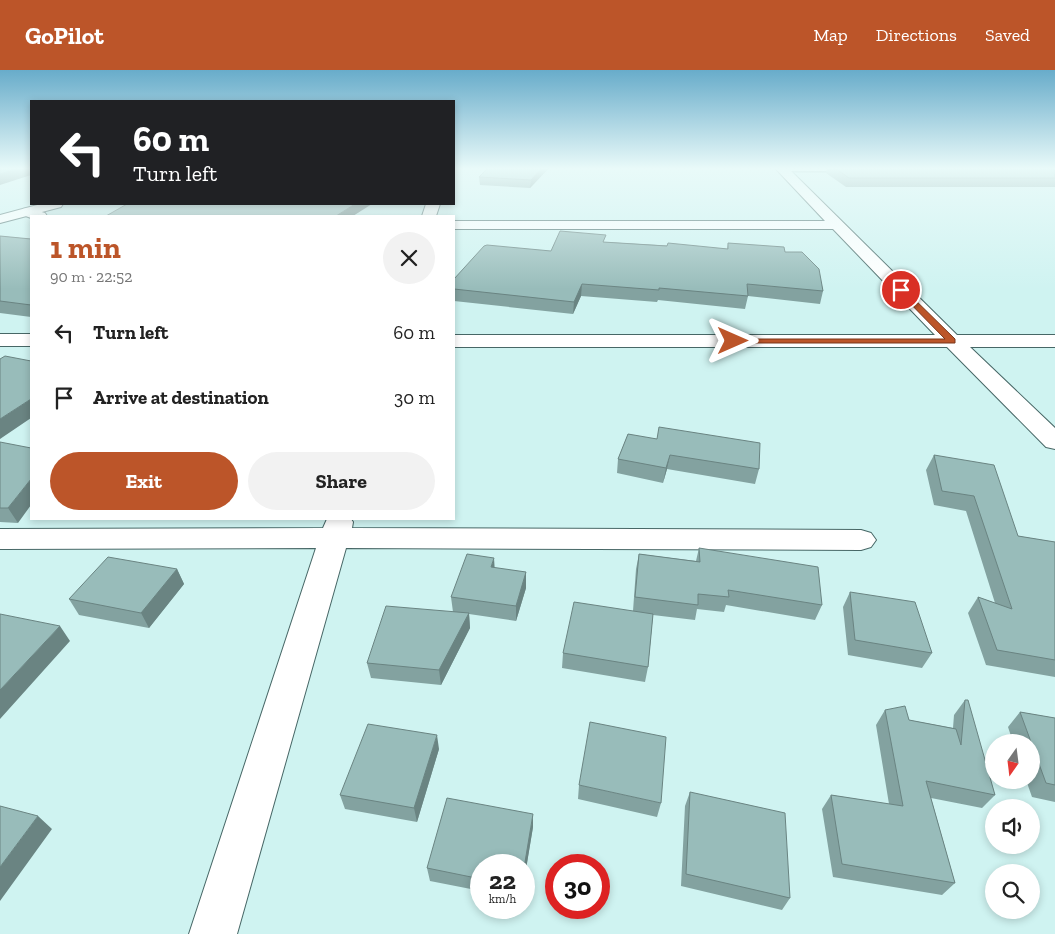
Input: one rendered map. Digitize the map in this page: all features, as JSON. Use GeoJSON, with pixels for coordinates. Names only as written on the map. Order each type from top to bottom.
{"type":"FeatureCollection","features":[{"type":"Feature","properties":{"kind":"street"},"geometry":{"type":"LineString","coordinates":[[0,219],[34,214],[46,208]]}},
{"type":"Feature","properties":{"kind":"street"},"geometry":{"type":"LineString","coordinates":[[821,208],[1055,442]]}},
{"type":"Feature","properties":{"kind":"street"},"geometry":{"type":"LineString","coordinates":[[455,225],[837,225]]}},
{"type":"Feature","properties":{"kind":"street"},"geometry":{"type":"LineString","coordinates":[[0,340],[30,340]]}},
{"type":"Feature","properties":{"kind":"street"},"geometry":{"type":"LineString","coordinates":[[455,341],[1055,341]]}},
{"type":"Feature","properties":{"kind":"street"},"geometry":{"type":"LineString","coordinates":[[0,539],[337,528],[861,540]]}},
{"type":"Feature","properties":{"kind":"street"},"geometry":{"type":"LineString","coordinates":[[213,934],[337,528]]}},
{"type":"Feature","properties":{"kind":"building"},"geometry":{"type":"Polygon","coordinates":[[[119,208],[348,208],[338,215],[108,215],[119,208]]]}},
{"type":"Feature","properties":{"kind":"building"},"geometry":{"type":"Polygon","coordinates":[[[560,231],[606,235],[603,242],[667,246],[668,243],[728,249],[728,243],[784,247],[785,252],[802,252],[819,269],[823,291],[747,284],[748,296],[659,288],[659,290],[582,284],[574,302],[455,289],[455,278],[484,246],[551,251],[560,231]]]}},
{"type":"Feature","properties":{"kind":"building"},"geometry":{"type":"Polygon","coordinates":[[[0,236],[30,239],[30,305],[0,301],[0,236]]]}},
{"type":"Feature","properties":{"kind":"building"},"geometry":{"type":"Polygon","coordinates":[[[5,356],[30,361],[30,400],[0,419],[0,359],[5,356]]]}},
{"type":"Feature","properties":{"kind":"building"},"geometry":{"type":"Polygon","coordinates":[[[659,427],[760,443],[759,469],[670,455],[666,468],[618,459],[628,434],[657,439],[659,427]]]}},
{"type":"Feature","properties":{"kind":"building"},"geometry":{"type":"Polygon","coordinates":[[[0,442],[30,448],[30,480],[8,508],[0,508],[0,442]]]}},
{"type":"Feature","properties":{"kind":"building"},"geometry":{"type":"Polygon","coordinates":[[[934,455],[994,465],[1018,536],[1055,542],[1055,660],[997,650],[978,597],[1012,609],[974,496],[942,491],[934,455]]]}},
{"type":"Feature","properties":{"kind":"building"},"geometry":{"type":"Polygon","coordinates":[[[699,548],[818,567],[822,605],[728,590],[729,597],[698,594],[698,605],[635,597],[639,554],[700,562],[699,548]]]}},
{"type":"Feature","properties":{"kind":"building"},"geometry":{"type":"Polygon","coordinates":[[[467,554],[494,558],[491,567],[526,572],[516,606],[451,597],[467,554]]]}},
{"type":"Feature","properties":{"kind":"building"},"geometry":{"type":"Polygon","coordinates":[[[108,557],[177,569],[141,613],[69,599],[108,557]]]}},
{"type":"Feature","properties":{"kind":"building"},"geometry":{"type":"Polygon","coordinates":[[[850,592],[915,602],[932,653],[855,640],[850,592]]]}},
{"type":"Feature","properties":{"kind":"building"},"geometry":{"type":"Polygon","coordinates":[[[574,602],[653,614],[648,667],[563,653],[574,602]]]}},
{"type":"Feature","properties":{"kind":"building"},"geometry":{"type":"Polygon","coordinates":[[[386,606],[469,613],[439,670],[367,663],[386,606]]]}},
{"type":"Feature","properties":{"kind":"building"},"geometry":{"type":"Polygon","coordinates":[[[0,614],[60,626],[0,690],[0,614]]]}},
{"type":"Feature","properties":{"kind":"building"},"geometry":{"type":"Polygon","coordinates":[[[965,700],[968,700],[985,760],[985,789],[993,789],[995,795],[926,781],[955,883],[842,864],[831,795],[903,806],[885,710],[905,706],[909,720],[956,729],[961,745],[965,700]]]}},
{"type":"Feature","properties":{"kind":"building"},"geometry":{"type":"Polygon","coordinates":[[[1020,712],[1055,718],[1055,785],[1046,783],[1040,767],[1040,734],[1028,734],[1020,712]]]}},
{"type":"Feature","properties":{"kind":"building"},"geometry":{"type":"Polygon","coordinates":[[[590,722],[666,737],[661,803],[579,785],[590,722]]]}},
{"type":"Feature","properties":{"kind":"building"},"geometry":{"type":"Polygon","coordinates":[[[368,724],[437,735],[414,808],[340,795],[368,724]]]}},
{"type":"Feature","properties":{"kind":"building"},"geometry":{"type":"Polygon","coordinates":[[[690,792],[785,813],[790,898],[686,874],[690,792]]]}},
{"type":"Feature","properties":{"kind":"building"},"geometry":{"type":"Polygon","coordinates":[[[447,798],[533,814],[526,854],[470,854],[470,877],[427,868],[447,798]]]}},
{"type":"Feature","properties":{"kind":"building"},"geometry":{"type":"Polygon","coordinates":[[[0,806],[38,816],[0,867],[0,806]]]}},
{"type":"Feature","properties":{"kind":"route"},"geometry":{"type":"LineString","coordinates":[[733,341],[952,341],[901,290]]}}]}
